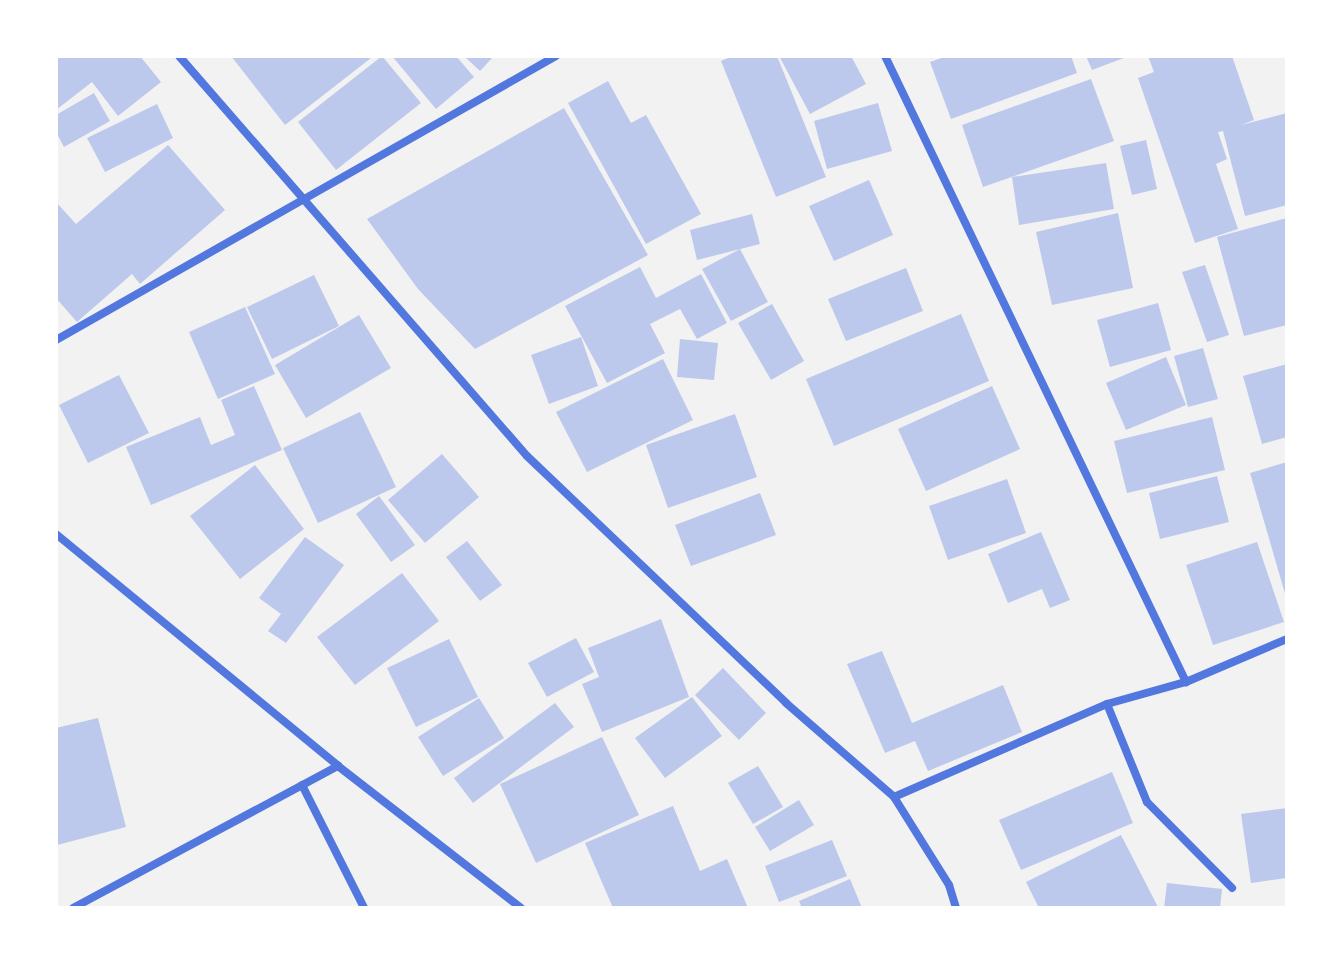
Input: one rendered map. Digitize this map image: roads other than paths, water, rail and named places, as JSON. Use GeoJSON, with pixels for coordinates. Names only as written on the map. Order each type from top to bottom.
{"type":"FeatureCollection","features":[{"type":"Feature","properties":{"kind":"street"},"geometry":{"type":"LineString","coordinates":[[179,56],[527,456],[786,703],[894,797],[949,885],[956,908]]}},
{"type":"Feature","properties":{"kind":"street"},"geometry":{"type":"LineString","coordinates":[[56,340],[556,56]]}},
{"type":"Feature","properties":{"kind":"street"},"geometry":{"type":"LineString","coordinates":[[885,56],[1186,682]]}},
{"type":"Feature","properties":{"kind":"street"},"geometry":{"type":"LineString","coordinates":[[56,534],[338,766],[521,908]]}},
{"type":"Feature","properties":{"kind":"street"},"geometry":{"type":"LineString","coordinates":[[894,797],[1107,704],[1186,682],[1287,639]]}},
{"type":"Feature","properties":{"kind":"street"},"geometry":{"type":"LineString","coordinates":[[1107,704],[1147,802],[1232,888]]}},
{"type":"Feature","properties":{"kind":"street"},"geometry":{"type":"LineString","coordinates":[[73,908],[338,766]]}},
{"type":"Feature","properties":{"kind":"street"},"geometry":{"type":"LineString","coordinates":[[302,785],[364,908]]}}]}
